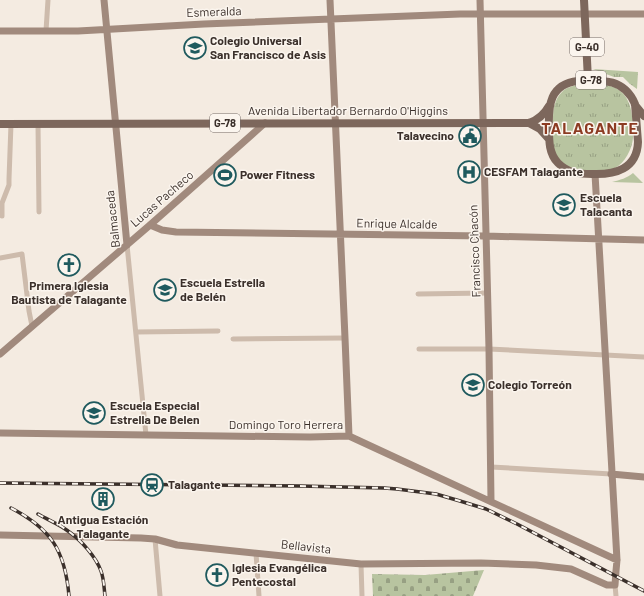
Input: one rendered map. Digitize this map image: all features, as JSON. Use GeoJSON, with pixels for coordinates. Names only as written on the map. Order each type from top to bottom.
{"type":"FeatureCollection","features":[{"type":"Feature","properties":{"kind":"main road","name":"G-40"},"geometry":{"type":"LineString","coordinates":[[584,0],[588,80]]}},
{"type":"Feature","properties":{"kind":"main road","name":"G-78"},"geometry":{"type":"LineString","coordinates":[[528,123],[541,117],[549,106],[553,96],[563,86],[574,81],[588,80],[608,81],[617,84],[627,91],[644,116]]}},
{"type":"Feature","properties":{"kind":"main road"},"geometry":{"type":"LineString","coordinates":[[549,106],[549,139],[551,150],[556,161],[563,167],[575,173],[595,174],[611,173],[621,170],[630,163],[635,155],[638,148],[638,142],[635,104]]}},
{"type":"Feature","properties":{"kind":"main road","name":"Avenida Libertador Bernardo O'Higgins"},"geometry":{"type":"LineString","coordinates":[[0,124],[528,123]]}},
{"type":"Feature","properties":{"kind":"main road"},"geometry":{"type":"LineString","coordinates":[[528,123],[540,129],[549,139]]}},
{"type":"Feature","properties":{"kind":"main road"},"geometry":{"type":"LineString","coordinates":[[638,142],[644,132]]}},
{"type":"Feature","properties":{"kind":"street"},"geometry":{"type":"LineString","coordinates":[[46,31],[48,0]]}},
{"type":"Feature","properties":{"kind":"street","name":"Balmaceda"},"geometry":{"type":"LineString","coordinates":[[104,0],[146,435]]}},
{"type":"Feature","properties":{"kind":"street"},"geometry":{"type":"LineString","coordinates":[[330,0],[346,338],[349,436]]}},
{"type":"Feature","properties":{"kind":"street","name":"Francisco Chacón"},"geometry":{"type":"LineString","coordinates":[[480,0],[489,348],[491,501]]}},
{"type":"Feature","properties":{"kind":"street","name":"Esmeralda"},"geometry":{"type":"LineString","coordinates":[[0,31],[78,31],[273,21],[480,14],[644,14]]}},
{"type":"Feature","properties":{"kind":"street","name":"Lucas Pacheco"},"geometry":{"type":"LineString","coordinates":[[0,354],[150,225],[265,123]]}},
{"type":"Feature","properties":{"kind":"street"},"geometry":{"type":"LineString","coordinates":[[2,216],[2,203],[10,179],[11,124]]}},
{"type":"Feature","properties":{"kind":"street"},"geometry":{"type":"LineString","coordinates":[[38,124],[39,212]]}},
{"type":"Feature","properties":{"kind":"street"},"geometry":{"type":"LineString","coordinates":[[595,174],[617,560],[615,585],[616,596]]}},
{"type":"Feature","properties":{"kind":"street","name":"Enrique Alcalde"},"geometry":{"type":"LineString","coordinates":[[150,225],[162,230],[176,232],[486,236],[644,240]]}},
{"type":"Feature","properties":{"kind":"street"},"geometry":{"type":"LineString","coordinates":[[0,258],[22,254],[32,326]]}},
{"type":"Feature","properties":{"kind":"street"},"geometry":{"type":"LineString","coordinates":[[418,294],[487,293]]}},
{"type":"Feature","properties":{"kind":"street"},"geometry":{"type":"LineString","coordinates":[[136,332],[218,331]]}},
{"type":"Feature","properties":{"kind":"street"},"geometry":{"type":"LineString","coordinates":[[233,339],[346,338]]}},
{"type":"Feature","properties":{"kind":"street"},"geometry":{"type":"LineString","coordinates":[[419,349],[489,348],[644,357]]}},
{"type":"Feature","properties":{"kind":"street","name":"Domingo Toro Herrera"},"geometry":{"type":"LineString","coordinates":[[0,433],[310,437],[349,436],[617,560]]}},
{"type":"Feature","properties":{"kind":"street"},"geometry":{"type":"LineString","coordinates":[[491,467],[644,477]]}},
{"type":"Feature","properties":{"kind":"street","name":"Bellavista"},"geometry":{"type":"LineString","coordinates":[[0,535],[141,538],[177,545],[361,564],[481,563],[536,565],[571,569],[607,585],[615,585]]}},
{"type":"Feature","properties":{"kind":"street"},"geometry":{"type":"LineString","coordinates":[[155,540],[160,596]]}},
{"type":"Feature","properties":{"kind":"street"},"geometry":{"type":"LineString","coordinates":[[256,553],[259,596]]}},
{"type":"Feature","properties":{"kind":"street"},"geometry":{"type":"LineString","coordinates":[[361,564],[362,596]]}},
{"type":"Feature","properties":{"kind":"green space"},"geometry":{"type":"Polygon","coordinates":[[[593,69],[638,72],[637,89],[623,77],[614,77],[593,69]]]}},
{"type":"Feature","properties":{"kind":"green space"},"geometry":{"type":"Polygon","coordinates":[[[581,84],[601,84],[611,86],[619,90],[628,102],[633,121],[633,138],[630,151],[622,163],[615,168],[596,172],[574,169],[560,160],[556,154],[552,130],[554,105],[559,95],[564,90],[581,84]]]}},
{"type":"Feature","properties":{"kind":"green space"},"geometry":{"type":"Polygon","coordinates":[[[633,173],[643,183],[612,182],[623,179],[633,173]]]}},
{"type":"Feature","properties":{"kind":"green space"},"geometry":{"type":"Polygon","coordinates":[[[484,570],[473,596],[373,596],[372,574],[425,575],[484,570]]]}},
{"type":"Feature","properties":{"kind":"railway"},"geometry":{"type":"LineString","coordinates":[[0,483],[384,488],[436,494],[486,509],[644,591]]}},
{"type":"Feature","properties":{"kind":"railway"},"geometry":{"type":"LineString","coordinates":[[11,508],[36,524],[54,543],[64,566],[69,596]]}},
{"type":"Feature","properties":{"kind":"railway"},"geometry":{"type":"LineString","coordinates":[[38,514],[65,529],[88,549],[96,560],[101,571],[105,596]]}},
{"type":"Feature","properties":{"kind":"place","name":"Colegio Universal San Francisco de Asis"},"geometry":{"type":"Point","coordinates":[195,48]}},
{"type":"Feature","properties":{"kind":"place","name":"Talavecino"},"geometry":{"type":"Point","coordinates":[470,136]}},
{"type":"Feature","properties":{"kind":"place","name":"CESFAM Talagante"},"geometry":{"type":"Point","coordinates":[469,172]}},
{"type":"Feature","properties":{"kind":"place","name":"Power Fitness"},"geometry":{"type":"Point","coordinates":[225,175]}},
{"type":"Feature","properties":{"kind":"place","name":"Escuela Talacanta"},"geometry":{"type":"Point","coordinates":[564,205]}},
{"type":"Feature","properties":{"kind":"place","name":"Primera Iglesia Bautista de Talagante"},"geometry":{"type":"Point","coordinates":[69,265]}},
{"type":"Feature","properties":{"kind":"place","name":"Escuela Estrella de Belén"},"geometry":{"type":"Point","coordinates":[165,290]}},
{"type":"Feature","properties":{"kind":"place","name":"Colegio Torreón"},"geometry":{"type":"Point","coordinates":[473,385]}},
{"type":"Feature","properties":{"kind":"place","name":"Escuela Especial Estrella De Belen"},"geometry":{"type":"Point","coordinates":[94,413]}},
{"type":"Feature","properties":{"kind":"place","name":"Talagante"},"geometry":{"type":"Point","coordinates":[152,485]}},
{"type":"Feature","properties":{"kind":"place","name":"Antigua Estación Talagante"},"geometry":{"type":"Point","coordinates":[103,499]}},
{"type":"Feature","properties":{"kind":"place","name":"Iglesia Evangélica Pentecostal"},"geometry":{"type":"Point","coordinates":[217,575]}},
{"type":"Feature","properties":{"kind":"district","name":"TALAGANTE"},"geometry":{"type":"Point","coordinates":[590,128]}}]}
